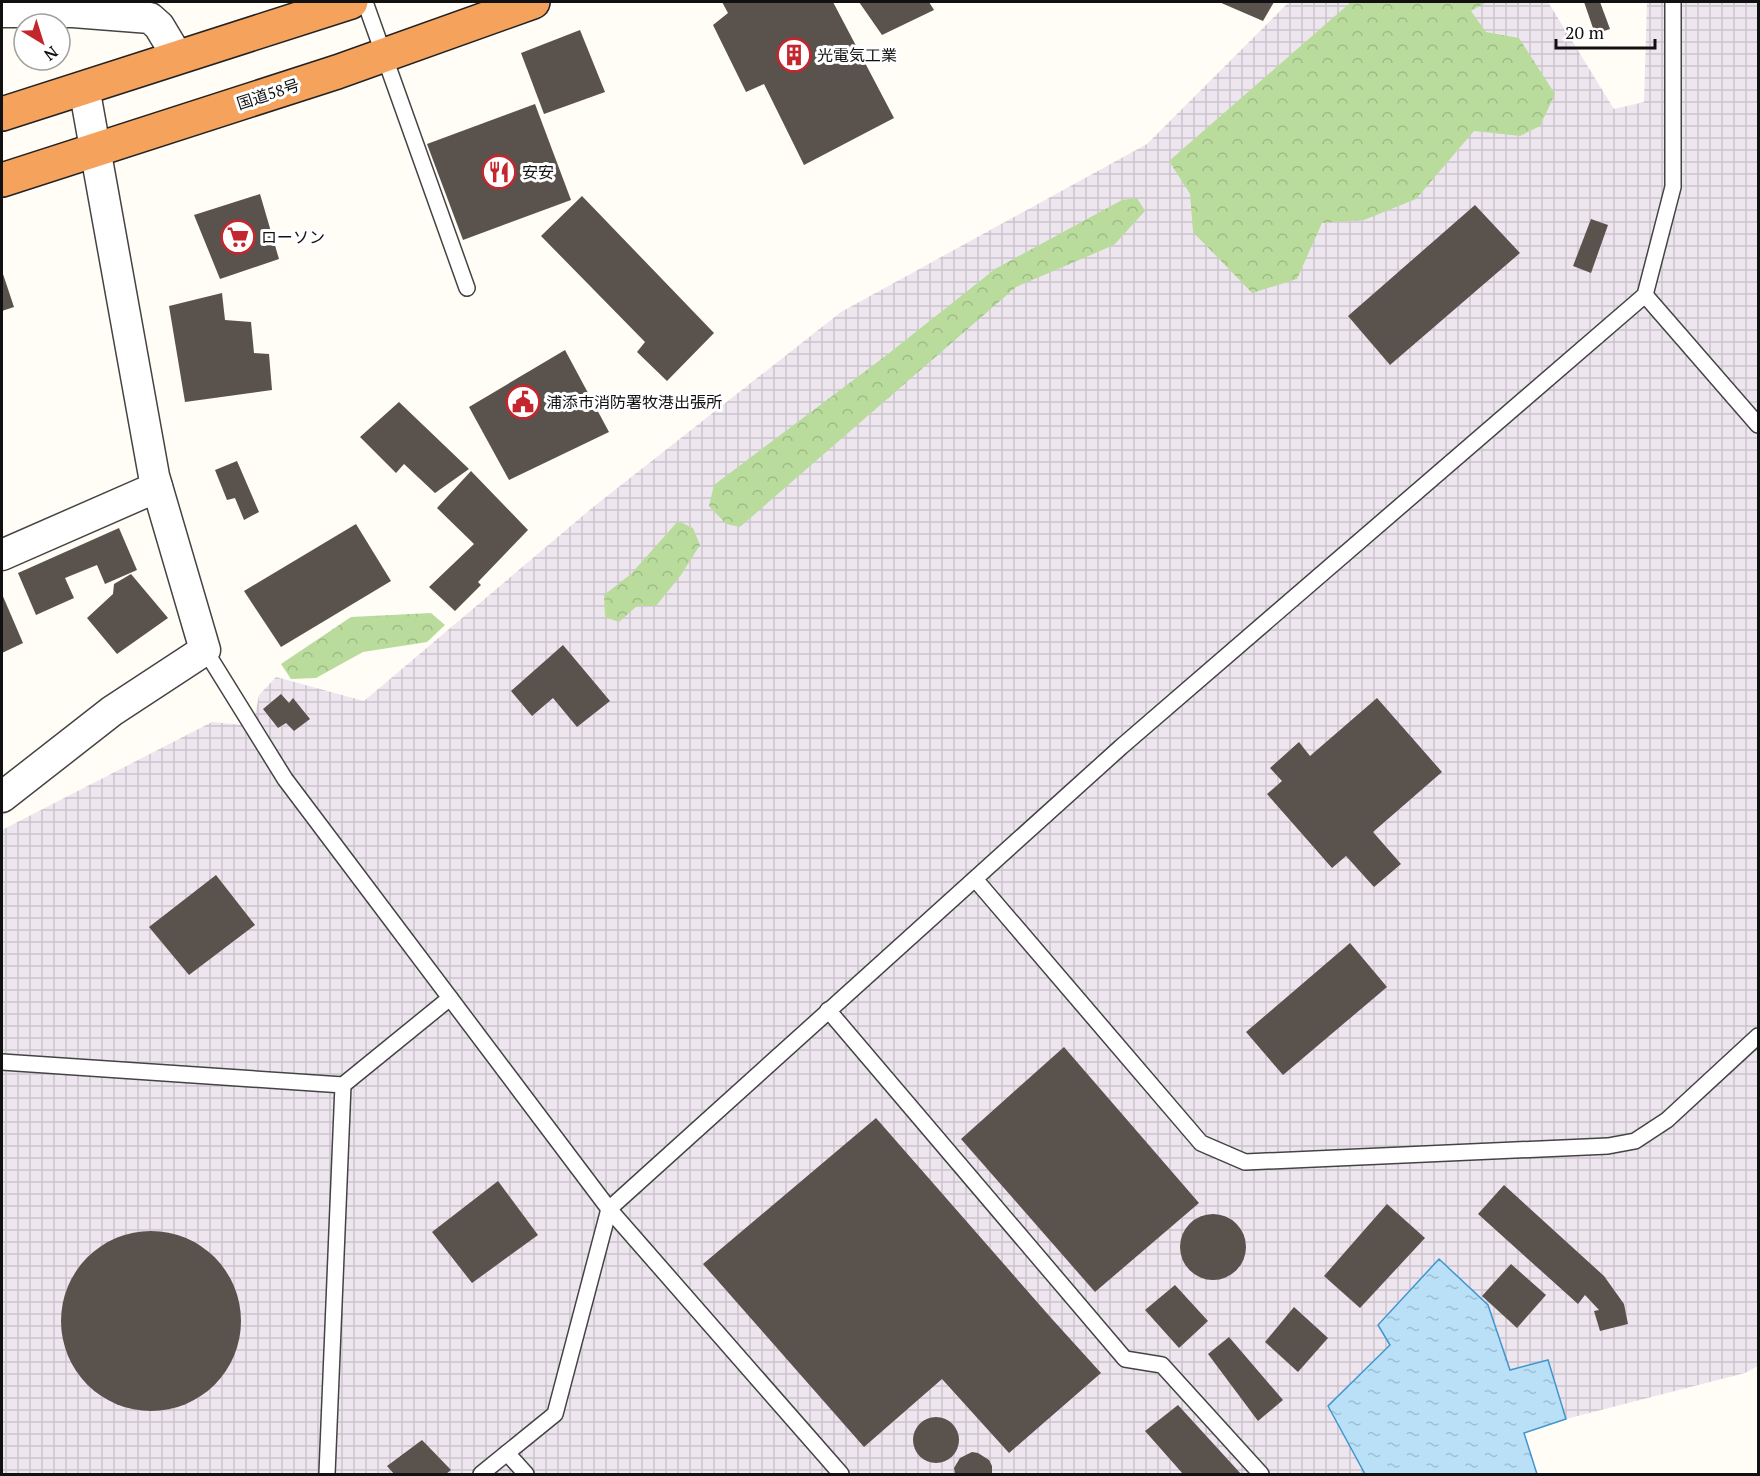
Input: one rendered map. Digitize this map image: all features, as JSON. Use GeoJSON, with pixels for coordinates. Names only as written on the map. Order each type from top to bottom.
{"type":"FeatureCollection","features":[{"type":"Feature","properties":{"kind":"highway"},"geometry":{"type":"LineString","coordinates":[[2,114],[351,2]]}},
{"type":"Feature","properties":{"kind":"highway","name":"国道58号"},"geometry":{"type":"LineString","coordinates":[[2,180],[383,56],[533,2]]}},
{"type":"Feature","properties":{"kind":"street"},"geometry":{"type":"LineString","coordinates":[[2,12],[73,12],[150,18],[159,26],[177,56]]}},
{"type":"Feature","properties":{"kind":"street"},"geometry":{"type":"LineString","coordinates":[[2,797],[112,711],[205,650],[154,476],[84,87]]}},
{"type":"Feature","properties":{"kind":"street"},"geometry":{"type":"LineString","coordinates":[[2,555],[157,487]]}},
{"type":"Feature","properties":{"kind":"lane"},"geometry":{"type":"LineString","coordinates":[[365,2],[467,288]]}},
{"type":"Feature","properties":{"kind":"lane"},"geometry":{"type":"LineString","coordinates":[[481,1474],[555,1414],[609,1209],[1121,747],[1645,295],[1673,187],[1673,2]]}},
{"type":"Feature","properties":{"kind":"lane"},"geometry":{"type":"LineString","coordinates":[[1645,295],[1758,425]]}},
{"type":"Feature","properties":{"kind":"lane"},"geometry":{"type":"LineString","coordinates":[[205,650],[285,779],[609,1209],[841,1474]]}},
{"type":"Feature","properties":{"kind":"lane"},"geometry":{"type":"LineString","coordinates":[[975,879],[1201,1143],[1245,1162],[1608,1146],[1635,1141],[1667,1120],[1758,1036]]}},
{"type":"Feature","properties":{"kind":"lane"},"geometry":{"type":"LineString","coordinates":[[2,1062],[343,1085],[450,998]]}},
{"type":"Feature","properties":{"kind":"lane"},"geometry":{"type":"LineString","coordinates":[[828,1010],[1125,1359],[1162,1365],[1261,1474]]}},
{"type":"Feature","properties":{"kind":"lane"},"geometry":{"type":"LineString","coordinates":[[327,1474],[343,1085]]}},
{"type":"Feature","properties":{"kind":"lane"},"geometry":{"type":"LineString","coordinates":[[507,1453],[526,1474]]}},
{"type":"Feature","properties":{"kind":"shaded area"},"geometry":{"type":"Polygon","coordinates":[[[1289,2],[1548,2],[1614,109],[1644,102],[1647,2],[1758,2],[1758,1366],[1745,1373],[1566,1419],[1548,1360],[1510,1370],[1390,1345],[1328,1406],[1365,1474],[2,1474],[2,830],[212,722],[253,726],[259,695],[276,677],[364,701],[592,508],[841,312],[1147,144],[1289,2]]]}},
{"type":"Feature","properties":{"kind":"green space"},"geometry":{"type":"Polygon","coordinates":[[[1351,2],[1487,2],[1471,11],[1486,32],[1519,38],[1555,94],[1540,126],[1520,136],[1474,131],[1416,199],[1364,220],[1322,223],[1297,279],[1252,293],[1193,232],[1190,194],[1169,161],[1351,2]]]}},
{"type":"Feature","properties":{"kind":"green space"},"geometry":{"type":"Polygon","coordinates":[[[1137,198],[1145,211],[1114,245],[1016,287],[740,527],[726,524],[709,506],[714,485],[888,354],[995,269],[1122,200],[1137,198]]]}},
{"type":"Feature","properties":{"kind":"green space"},"geometry":{"type":"Polygon","coordinates":[[[678,521],[693,528],[700,545],[681,575],[656,606],[637,606],[619,622],[605,617],[604,595],[631,574],[678,521]]]}},
{"type":"Feature","properties":{"kind":"green space"},"geometry":{"type":"Polygon","coordinates":[[[431,613],[445,625],[427,642],[363,652],[316,678],[291,679],[281,664],[351,617],[431,613]]]}},
{"type":"Feature","properties":{"kind":"water"},"geometry":{"type":"Polygon","coordinates":[[[1439,1259],[1488,1305],[1510,1370],[1548,1360],[1566,1419],[1524,1433],[1537,1474],[1365,1474],[1328,1406],[1390,1345],[1378,1325],[1439,1259]]]}},
{"type":"Feature","properties":{"kind":"building","name":"光電気工業"},"geometry":{"type":"Polygon","coordinates":[[[722,2],[833,2],[894,118],[804,165],[764,84],[746,92],[713,25],[728,13],[722,2]]]}},
{"type":"Feature","properties":{"kind":"building"},"geometry":{"type":"Polygon","coordinates":[[[859,2],[929,2],[934,10],[882,35],[859,2]]]}},
{"type":"Feature","properties":{"kind":"building"},"geometry":{"type":"Polygon","coordinates":[[[1219,2],[1274,2],[1263,21],[1219,2]]]}},
{"type":"Feature","properties":{"kind":"building"},"geometry":{"type":"Polygon","coordinates":[[[1584,2],[1600,2],[1610,29],[1595,34],[1584,2]]]}},
{"type":"Feature","properties":{"kind":"building"},"geometry":{"type":"Polygon","coordinates":[[[580,30],[605,92],[544,114],[521,53],[580,30]]]}},
{"type":"Feature","properties":{"kind":"building","name":"安安"},"geometry":{"type":"Polygon","coordinates":[[[535,104],[571,200],[463,240],[427,144],[535,104]]]}},
{"type":"Feature","properties":{"kind":"building","name":"ローソン"},"geometry":{"type":"Polygon","coordinates":[[[260,194],[279,259],[220,279],[194,215],[260,194]]]}},
{"type":"Feature","properties":{"kind":"building"},"geometry":{"type":"Polygon","coordinates":[[[582,196],[714,333],[667,381],[637,352],[645,342],[541,236],[582,196]]]}},
{"type":"Feature","properties":{"kind":"building"},"geometry":{"type":"Polygon","coordinates":[[[1475,205],[1520,253],[1390,365],[1348,316],[1475,205]]]}},
{"type":"Feature","properties":{"kind":"building"},"geometry":{"type":"Polygon","coordinates":[[[1591,219],[1608,225],[1591,273],[1573,266],[1591,219]]]}},
{"type":"Feature","properties":{"kind":"building"},"geometry":{"type":"Polygon","coordinates":[[[2,271],[14,307],[2,311],[2,271]]]}},
{"type":"Feature","properties":{"kind":"building"},"geometry":{"type":"Polygon","coordinates":[[[222,293],[225,320],[251,322],[254,353],[269,354],[272,390],[185,402],[169,306],[222,293]]]}},
{"type":"Feature","properties":{"kind":"building"},"geometry":{"type":"Polygon","coordinates":[[[565,350],[609,432],[509,480],[469,407],[565,350]]]}},
{"type":"Feature","properties":{"kind":"building"},"geometry":{"type":"Polygon","coordinates":[[[399,402],[469,469],[435,493],[404,464],[396,473],[360,437],[399,402]]]}},
{"type":"Feature","properties":{"kind":"building"},"geometry":{"type":"Polygon","coordinates":[[[237,461],[259,512],[244,520],[235,498],[227,500],[215,470],[237,461]]]}},
{"type":"Feature","properties":{"kind":"building"},"geometry":{"type":"Polygon","coordinates":[[[471,471],[528,530],[478,582],[481,585],[455,611],[429,587],[474,544],[437,508],[471,471]]]}},
{"type":"Feature","properties":{"kind":"building"},"geometry":{"type":"Polygon","coordinates":[[[356,524],[391,581],[281,647],[244,591],[356,524]]]}},
{"type":"Feature","properties":{"kind":"building"},"geometry":{"type":"Polygon","coordinates":[[[119,528],[137,570],[105,584],[97,565],[65,578],[74,598],[36,615],[18,573],[119,528]]]}},
{"type":"Feature","properties":{"kind":"building"},"geometry":{"type":"Polygon","coordinates":[[[131,574],[168,618],[117,654],[87,618],[113,594],[114,584],[131,574]]]}},
{"type":"Feature","properties":{"kind":"building"},"geometry":{"type":"Polygon","coordinates":[[[2,594],[23,643],[2,653],[2,594]]]}},
{"type":"Feature","properties":{"kind":"building"},"geometry":{"type":"Polygon","coordinates":[[[563,645],[610,701],[577,727],[553,698],[532,716],[511,691],[563,645]]]}},
{"type":"Feature","properties":{"kind":"building"},"geometry":{"type":"Polygon","coordinates":[[[281,694],[289,703],[293,698],[310,719],[294,731],[286,723],[278,728],[263,709],[281,694]]]}},
{"type":"Feature","properties":{"kind":"building"},"geometry":{"type":"Polygon","coordinates":[[[1377,698],[1442,772],[1373,832],[1401,864],[1374,887],[1346,856],[1332,868],[1267,794],[1282,781],[1270,768],[1299,742],[1310,756],[1377,698]]]}},
{"type":"Feature","properties":{"kind":"building"},"geometry":{"type":"Polygon","coordinates":[[[216,875],[255,925],[189,975],[149,927],[216,875]]]}},
{"type":"Feature","properties":{"kind":"building"},"geometry":{"type":"Polygon","coordinates":[[[1350,943],[1387,987],[1283,1075],[1246,1032],[1350,943]]]}},
{"type":"Feature","properties":{"kind":"building"},"geometry":{"type":"Polygon","coordinates":[[[1064,1047],[1199,1203],[1095,1292],[961,1139],[1064,1047]]]}},
{"type":"Feature","properties":{"kind":"building"},"geometry":{"type":"Polygon","coordinates":[[[876,1118],[1101,1373],[1009,1453],[942,1379],[864,1447],[703,1264],[876,1118]]]}},
{"type":"Feature","properties":{"kind":"building"},"geometry":{"type":"Polygon","coordinates":[[[498,1181],[538,1235],[472,1283],[432,1232],[498,1181]]]}},
{"type":"Feature","properties":{"kind":"building"},"geometry":{"type":"Polygon","coordinates":[[[1504,1185],[1604,1276],[1624,1304],[1628,1324],[1600,1331],[1594,1311],[1599,1310],[1585,1295],[1578,1304],[1478,1214],[1504,1185]]]}},
{"type":"Feature","properties":{"kind":"building"},"geometry":{"type":"Polygon","coordinates":[[[1387,1204],[1425,1238],[1360,1308],[1324,1276],[1387,1204]]]}},
{"type":"Feature","properties":{"kind":"building"},"geometry":{"type":"Polygon","coordinates":[[[1206,1214],[1220,1214],[1232,1219],[1241,1228],[1246,1247],[1244,1260],[1237,1271],[1220,1280],[1206,1280],[1194,1275],[1185,1266],[1180,1254],[1180,1240],[1185,1228],[1194,1219],[1206,1214]]]}},
{"type":"Feature","properties":{"kind":"building"},"geometry":{"type":"Polygon","coordinates":[[[151,1231],[185,1238],[201,1246],[215,1257],[226,1271],[234,1287],[241,1321],[234,1355],[226,1371],[215,1385],[201,1396],[185,1404],[151,1411],[117,1404],[101,1396],[87,1385],[76,1371],[68,1355],[61,1321],[68,1287],[76,1271],[87,1257],[101,1246],[117,1238],[151,1231]]]}},
{"type":"Feature","properties":{"kind":"building"},"geometry":{"type":"Polygon","coordinates":[[[1511,1264],[1546,1295],[1517,1328],[1482,1296],[1511,1264]]]}},
{"type":"Feature","properties":{"kind":"building"},"geometry":{"type":"Polygon","coordinates":[[[1175,1285],[1208,1321],[1179,1348],[1145,1310],[1175,1285]]]}},
{"type":"Feature","properties":{"kind":"building"},"geometry":{"type":"Polygon","coordinates":[[[1294,1307],[1328,1338],[1298,1372],[1265,1342],[1294,1307]]]}},
{"type":"Feature","properties":{"kind":"building"},"geometry":{"type":"Polygon","coordinates":[[[1229,1337],[1283,1400],[1258,1421],[1208,1354],[1229,1337]]]}},
{"type":"Feature","properties":{"kind":"building"},"geometry":{"type":"Polygon","coordinates":[[[1178,1405],[1241,1474],[1183,1474],[1145,1431],[1178,1405]]]}},
{"type":"Feature","properties":{"kind":"building"},"geometry":{"type":"Polygon","coordinates":[[[936,1417],[952,1424],[959,1440],[952,1456],[936,1463],[920,1456],[913,1440],[920,1424],[936,1417]]]}},
{"type":"Feature","properties":{"kind":"building"},"geometry":{"type":"Polygon","coordinates":[[[422,1440],[451,1470],[446,1474],[394,1474],[387,1466],[422,1440]]]}},
{"type":"Feature","properties":{"kind":"building"},"geometry":{"type":"Polygon","coordinates":[[[972,1452],[989,1460],[992,1474],[955,1474],[954,1468],[960,1458],[972,1452]]]}},
{"type":"Feature","properties":{"kind":"place","name":"光電気工業"},"geometry":{"type":"Point","coordinates":[794,55]}},
{"type":"Feature","properties":{"kind":"place","name":"安安"},"geometry":{"type":"Point","coordinates":[499,172]}},
{"type":"Feature","properties":{"kind":"place","name":"ローソン"},"geometry":{"type":"Point","coordinates":[238,237]}},
{"type":"Feature","properties":{"kind":"place","name":"浦添市消防署牧港出張所"},"geometry":{"type":"Point","coordinates":[523,402]}}]}
